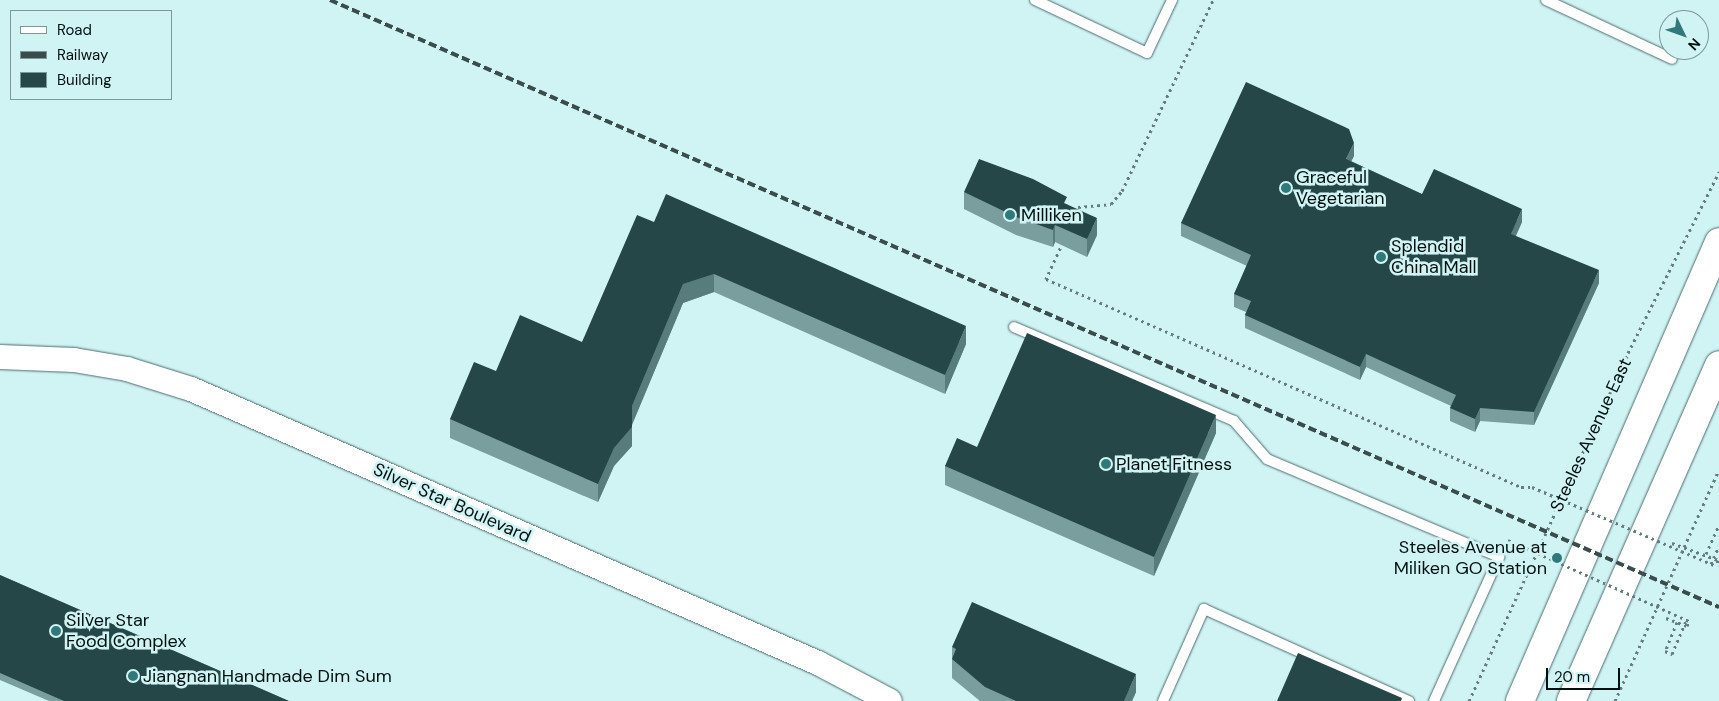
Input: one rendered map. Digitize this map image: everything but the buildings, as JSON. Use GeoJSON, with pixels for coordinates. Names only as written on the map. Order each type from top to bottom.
{"type":"FeatureCollection","features":[{"type":"Feature","properties":{"kind":"main road"},"geometry":{"type":"LineString","coordinates":[[1520,701],[1719,242]]}},
{"type":"Feature","properties":{"kind":"main road"},"geometry":{"type":"LineString","coordinates":[[1571,701],[1719,365]]}},
{"type":"Feature","properties":{"kind":"street","name":"Silver Star Boulevard"},"geometry":{"type":"LineString","coordinates":[[0,357],[91,363],[191,389],[818,663],[890,701]]}},
{"type":"Feature","properties":{"kind":"lane"},"geometry":{"type":"LineString","coordinates":[[1035,0],[1147,53],[1172,0]]}},
{"type":"Feature","properties":{"kind":"lane"},"geometry":{"type":"LineString","coordinates":[[1546,0],[1659,53]]}},
{"type":"Feature","properties":{"kind":"lane"},"geometry":{"type":"LineString","coordinates":[[1014,327],[1234,421],[1267,459],[1499,557],[1434,701]]}},
{"type":"Feature","properties":{"kind":"lane"},"geometry":{"type":"LineString","coordinates":[[1163,701],[1204,609],[1409,701]]}},
{"type":"Feature","properties":{"kind":"path"},"geometry":{"type":"LineString","coordinates":[[1074,215],[1078,207],[1110,204],[1122,191],[1213,0]]}},
{"type":"Feature","properties":{"kind":"path","name":"Steeles Avenue East"},"geometry":{"type":"LineString","coordinates":[[1469,701],[1628,353],[1719,172]]}},
{"type":"Feature","properties":{"kind":"path"},"geometry":{"type":"LineString","coordinates":[[1067,232],[1046,279],[1521,487],[1532,487],[1711,564],[1716,566],[1718,560],[1673,540],[1668,550]]}},
{"type":"Feature","properties":{"kind":"path"},"geometry":{"type":"LineString","coordinates":[[1615,701],[1719,470]]}},
{"type":"Feature","properties":{"kind":"path"},"geometry":{"type":"LineString","coordinates":[[1706,554],[1719,525]]}},
{"type":"Feature","properties":{"kind":"path"},"geometry":{"type":"LineString","coordinates":[[1508,540],[1688,620]]}},
{"type":"Feature","properties":{"kind":"path"},"geometry":{"type":"LineString","coordinates":[[1711,564],[1719,546]]}},
{"type":"Feature","properties":{"kind":"path"},"geometry":{"type":"LineString","coordinates":[[1666,618],[1687,626],[1688,620]]}},
{"type":"Feature","properties":{"kind":"path"},"geometry":{"type":"LineString","coordinates":[[1677,622],[1665,651],[1672,654],[1688,620]]}},
{"type":"Feature","properties":{"kind":"railway"},"geometry":{"type":"LineString","coordinates":[[330,0],[1719,607]]}},
{"type":"Feature","properties":{"kind":"place","name":"Graceful Vegetarian"},"geometry":{"type":"Point","coordinates":[1286,188]}},
{"type":"Feature","properties":{"kind":"place","name":"Milliken"},"geometry":{"type":"Point","coordinates":[1010,215]}},
{"type":"Feature","properties":{"kind":"place","name":"Splendid China Mall"},"geometry":{"type":"Point","coordinates":[1381,257]}},
{"type":"Feature","properties":{"kind":"place","name":"Planet Fitness"},"geometry":{"type":"Point","coordinates":[1106,464]}},
{"type":"Feature","properties":{"kind":"place","name":"Steeles Avenue at Miliken GO Station"},"geometry":{"type":"Point","coordinates":[1557,558]}},
{"type":"Feature","properties":{"kind":"place","name":"Silver Star Food Complex"},"geometry":{"type":"Point","coordinates":[56,631]}},
{"type":"Feature","properties":{"kind":"place","name":"Jiangnan Handmade Dim Sum"},"geometry":{"type":"Point","coordinates":[133,676]}}]}
